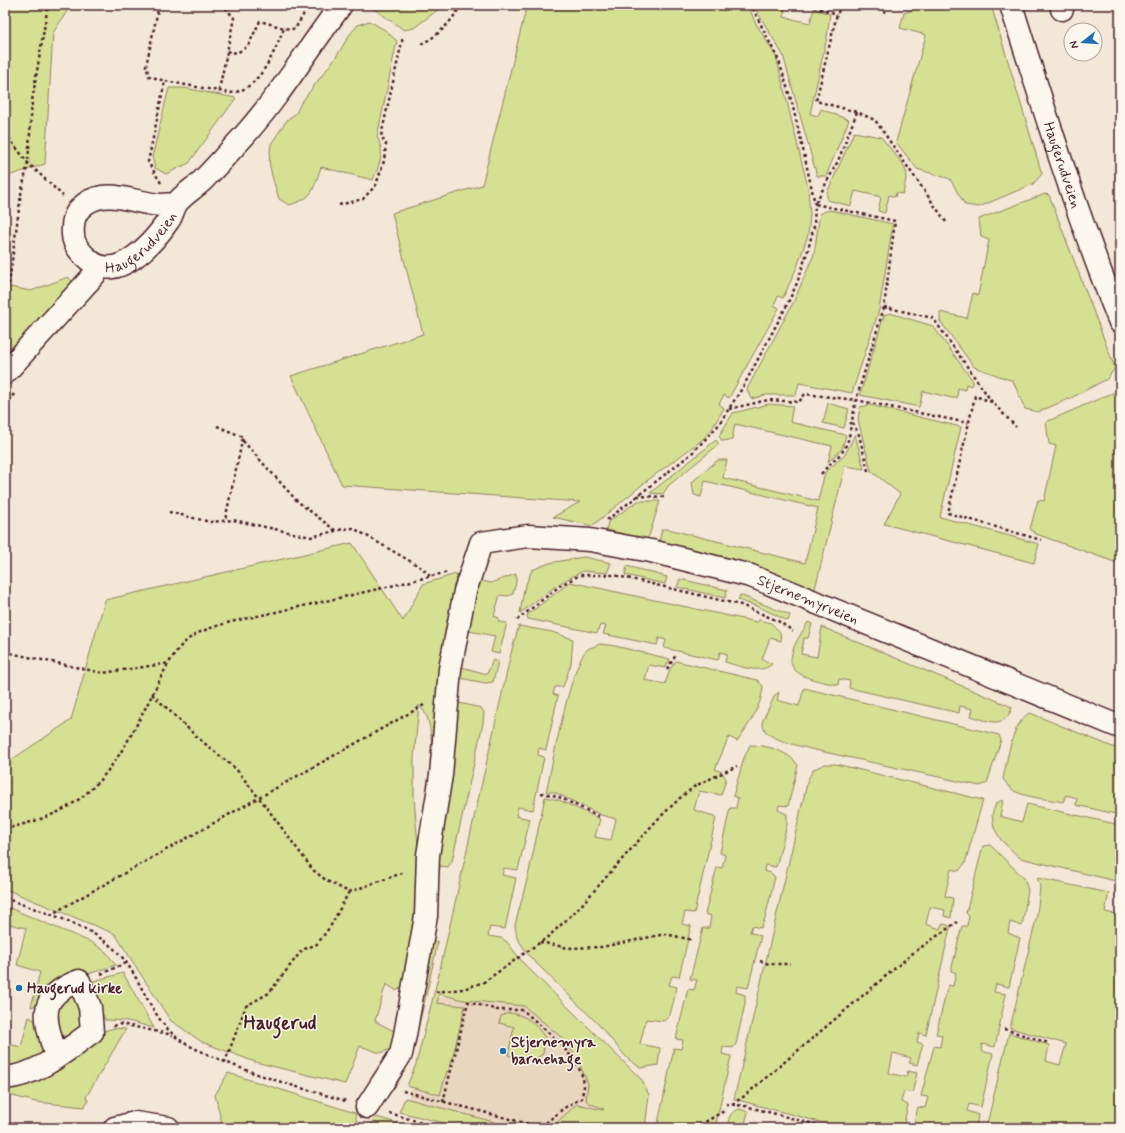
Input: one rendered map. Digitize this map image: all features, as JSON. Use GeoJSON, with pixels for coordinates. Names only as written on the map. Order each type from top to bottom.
{"type":"FeatureCollection","features":[{"type":"Feature","properties":{"kind":"street","name":"Haugerudveien"},"geometry":{"type":"LineString","coordinates":[[176,204],[161,205],[122,198],[99,196],[80,208],[75,215],[73,238],[79,251],[94,264],[106,267],[123,264],[139,255],[170,219],[176,204],[203,180],[243,137],[282,88],[341,5]]}},
{"type":"Feature","properties":{"kind":"street","name":"Haugerudveien"},"geometry":{"type":"LineString","coordinates":[[1011,5],[1066,176],[1098,269],[1120,322]]}},
{"type":"Feature","properties":{"kind":"street","name":"Haugerudveien"},"geometry":{"type":"LineString","coordinates":[[5,373],[95,274]]}},
{"type":"Feature","properties":{"kind":"street","name":"Stjernemyrveien"},"geometry":{"type":"LineString","coordinates":[[447,692],[465,591],[480,543],[528,536],[590,540],[652,551],[751,576],[1120,727]]}},
{"type":"Feature","properties":{"kind":"street"},"geometry":{"type":"LineString","coordinates":[[367,1107],[394,1066],[402,1048],[426,916],[427,864],[441,775],[447,692]]}},
{"type":"Feature","properties":{"kind":"street"},"geometry":{"type":"LineString","coordinates":[[5,1078],[34,1071],[56,1057],[92,1032],[90,1007],[79,981],[57,991],[48,1005],[48,1027],[56,1057]]}},
{"type":"Feature","properties":{"kind":"street"},"geometry":{"type":"LineString","coordinates":[[115,1128],[135,1122],[168,1128]]}},
{"type":"Feature","properties":{"kind":"path"},"geometry":{"type":"LineString","coordinates":[[5,289],[9,283],[21,194],[28,163],[32,101],[48,5]]}},
{"type":"Feature","properties":{"kind":"path"},"geometry":{"type":"LineString","coordinates":[[159,5],[146,66],[149,76],[219,90],[237,93],[254,81],[267,67],[284,28]]}},
{"type":"Feature","properties":{"kind":"path"},"geometry":{"type":"LineString","coordinates":[[219,90],[234,18],[223,5]]}},
{"type":"Feature","properties":{"kind":"path"},"geometry":{"type":"LineString","coordinates":[[227,51],[237,53],[248,46],[260,21],[284,28],[294,29],[309,5]]}},
{"type":"Feature","properties":{"kind":"path"},"geometry":{"type":"LineString","coordinates":[[421,44],[433,38],[443,29],[461,5]]}},
{"type":"Feature","properties":{"kind":"path"},"geometry":{"type":"LineString","coordinates":[[603,524],[706,441],[728,409],[773,331],[797,284],[808,250],[814,226],[815,204],[792,103],[779,61],[751,5]]}},
{"type":"Feature","properties":{"kind":"path"},"geometry":{"type":"LineString","coordinates":[[808,5],[837,14]]}},
{"type":"Feature","properties":{"kind":"path"},"geometry":{"type":"LineString","coordinates":[[842,5],[837,14],[816,101],[857,112],[875,120],[946,222]]}},
{"type":"Feature","properties":{"kind":"path"},"geometry":{"type":"LineString","coordinates":[[873,5],[887,13]]}},
{"type":"Feature","properties":{"kind":"path"},"geometry":{"type":"LineString","coordinates":[[339,205],[363,199],[376,185],[384,161],[386,144],[381,136],[403,37]]}},
{"type":"Feature","properties":{"kind":"path"},"geometry":{"type":"LineString","coordinates":[[162,184],[148,162],[165,80]]}},
{"type":"Feature","properties":{"kind":"path"},"geometry":{"type":"LineString","coordinates":[[815,204],[838,161],[857,112]]}},
{"type":"Feature","properties":{"kind":"path"},"geometry":{"type":"LineString","coordinates":[[5,133],[28,163],[68,200]]}},
{"type":"Feature","properties":{"kind":"path"},"geometry":{"type":"LineString","coordinates":[[815,204],[895,221],[884,307],[856,400],[850,437],[844,452],[821,474]]}},
{"type":"Feature","properties":{"kind":"path"},"geometry":{"type":"LineString","coordinates":[[884,307],[933,318],[992,402],[1016,427]]}},
{"type":"Feature","properties":{"kind":"path"},"geometry":{"type":"LineString","coordinates":[[728,409],[768,400],[799,402],[805,394],[856,400],[968,423]]}},
{"type":"Feature","properties":{"kind":"path"},"geometry":{"type":"LineString","coordinates":[[992,402],[975,396],[948,513],[1041,540]]}},
{"type":"Feature","properties":{"kind":"path"},"geometry":{"type":"LineString","coordinates":[[852,421],[859,435],[868,471]]}},
{"type":"Feature","properties":{"kind":"path"},"geometry":{"type":"LineString","coordinates":[[217,426],[243,437],[225,520]]}},
{"type":"Feature","properties":{"kind":"path"},"geometry":{"type":"LineString","coordinates":[[243,442],[297,501],[336,531]]}},
{"type":"Feature","properties":{"kind":"path"},"geometry":{"type":"LineString","coordinates":[[637,496],[667,497]]}},
{"type":"Feature","properties":{"kind":"path"},"geometry":{"type":"LineString","coordinates":[[169,512],[210,522],[225,520],[245,522],[311,537],[348,528],[358,530],[422,568],[430,576]]}},
{"type":"Feature","properties":{"kind":"path"},"geometry":{"type":"LineString","coordinates":[[5,829],[42,818],[62,810],[85,795],[99,782],[112,765],[170,663],[182,645],[191,638],[204,631],[258,616],[452,571]]}},
{"type":"Feature","properties":{"kind":"path"},"geometry":{"type":"LineString","coordinates":[[517,620],[561,585],[580,575],[614,575],[741,605],[778,621],[793,631]]}},
{"type":"Feature","properties":{"kind":"path"},"geometry":{"type":"LineString","coordinates":[[5,652],[103,673],[170,663]]}},
{"type":"Feature","properties":{"kind":"path"},"geometry":{"type":"LineString","coordinates":[[668,669],[676,655]]}},
{"type":"Feature","properties":{"kind":"path"},"geometry":{"type":"LineString","coordinates":[[49,915],[447,692]]}},
{"type":"Feature","properties":{"kind":"path"},"geometry":{"type":"LineString","coordinates":[[152,694],[198,738],[236,769],[313,870],[348,892]]}},
{"type":"Feature","properties":{"kind":"path"},"geometry":{"type":"LineString","coordinates":[[430,993],[463,989],[484,982],[540,942],[578,909],[656,821],[680,798],[696,786],[737,766]]}},
{"type":"Feature","properties":{"kind":"path"},"geometry":{"type":"LineString","coordinates":[[541,793],[557,796],[600,817]]}},
{"type":"Feature","properties":{"kind":"path"},"geometry":{"type":"LineString","coordinates":[[225,1062],[246,1006],[269,993],[302,950],[316,944],[330,927],[348,892],[427,864]]}},
{"type":"Feature","properties":{"kind":"path"},"geometry":{"type":"LineString","coordinates":[[5,898],[91,932],[105,941],[126,963],[161,1020],[174,1035],[196,1049],[225,1062],[294,1086],[431,1127],[440,1128]]}},
{"type":"Feature","properties":{"kind":"path"},"geometry":{"type":"LineString","coordinates":[[732,1104],[760,1083],[913,954],[957,922]]}},
{"type":"Feature","properties":{"kind":"path"},"geometry":{"type":"LineString","coordinates":[[540,942],[568,948],[602,947],[665,934],[693,940]]}},
{"type":"Feature","properties":{"kind":"path"},"geometry":{"type":"LineString","coordinates":[[760,961],[769,964],[790,964]]}},
{"type":"Feature","properties":{"kind":"path"},"geometry":{"type":"LineString","coordinates":[[79,981],[126,963]]}},
{"type":"Feature","properties":{"kind":"path"},"geometry":{"type":"LineString","coordinates":[[400,1090],[443,1102],[542,1128],[564,1108],[582,1098],[584,1085],[579,1071],[564,1046],[523,1010],[498,1010],[468,1002],[443,1102]]}},
{"type":"Feature","properties":{"kind":"path"},"geometry":{"type":"LineString","coordinates":[[92,1032],[105,1026],[121,1024],[174,1035]]}},
{"type":"Feature","properties":{"kind":"path"},"geometry":{"type":"LineString","coordinates":[[1004,1029],[1049,1043]]}},
{"type":"Feature","properties":{"kind":"path"},"geometry":{"type":"LineString","coordinates":[[726,1104],[745,1106],[829,1128]]}},
{"type":"Feature","properties":{"kind":"path"},"geometry":{"type":"LineString","coordinates":[[695,1128],[724,1111]]}},
{"type":"Feature","properties":{"kind":"shaded area","name":"Stjernemyra barnehage"},"geometry":{"type":"Polygon","coordinates":[[[437,997],[523,1004],[644,1097],[640,1128],[468,1128],[405,1111],[437,997]]]}},
{"type":"Feature","properties":{"kind":"green space"},"geometry":{"type":"Polygon","coordinates":[[[5,5],[71,5],[53,33],[45,164],[5,177],[5,5]]]}},
{"type":"Feature","properties":{"kind":"green space"},"geometry":{"type":"Polygon","coordinates":[[[373,5],[444,5],[414,28],[404,30],[371,7],[373,5]]]}},
{"type":"Feature","properties":{"kind":"green space"},"geometry":{"type":"Polygon","coordinates":[[[527,5],[748,5],[755,22],[776,56],[808,188],[810,215],[808,235],[797,267],[783,298],[778,296],[774,305],[779,308],[729,398],[724,395],[719,404],[724,408],[712,429],[702,440],[648,480],[592,526],[553,517],[580,502],[342,485],[291,376],[423,334],[392,213],[482,185],[527,5]]]}},
{"type":"Feature","properties":{"kind":"green space"},"geometry":{"type":"Polygon","coordinates":[[[757,5],[785,5],[784,17],[810,23],[814,9],[830,14],[827,37],[810,114],[818,116],[821,109],[849,120],[826,176],[817,176],[783,55],[756,10],[757,5]]]}},
{"type":"Feature","properties":{"kind":"green space"},"geometry":{"type":"Polygon","coordinates":[[[925,5],[991,5],[1042,174],[1033,184],[979,207],[965,205],[950,179],[917,169],[896,142],[926,35],[900,28],[904,13],[925,5]]]}},
{"type":"Feature","properties":{"kind":"green space"},"geometry":{"type":"Polygon","coordinates":[[[369,21],[385,30],[397,41],[377,137],[381,148],[381,158],[373,180],[321,167],[314,187],[308,196],[289,205],[279,199],[272,176],[269,161],[271,144],[287,120],[296,113],[301,103],[336,57],[350,34],[358,25],[369,21]]]}},
{"type":"Feature","properties":{"kind":"green space"},"geometry":{"type":"Polygon","coordinates":[[[169,88],[184,88],[236,98],[189,163],[166,174],[155,168],[152,157],[169,88]]]}},
{"type":"Feature","properties":{"kind":"green space"},"geometry":{"type":"Polygon","coordinates":[[[854,132],[881,137],[903,164],[907,174],[903,194],[896,193],[895,197],[889,195],[885,213],[878,211],[881,197],[855,191],[851,206],[827,200],[827,193],[854,132]]]}},
{"type":"Feature","properties":{"kind":"green space"},"geometry":{"type":"Polygon","coordinates":[[[1045,194],[1049,195],[1115,368],[1107,379],[1071,398],[1038,412],[1025,409],[1013,381],[974,367],[940,321],[940,312],[967,318],[973,293],[978,295],[989,240],[981,237],[979,219],[1045,194]]]}},
{"type":"Feature","properties":{"kind":"green space"},"geometry":{"type":"Polygon","coordinates":[[[830,210],[893,224],[879,310],[852,393],[799,383],[796,395],[766,395],[751,399],[747,389],[794,301],[814,254],[820,213],[830,210]]]}},
{"type":"Feature","properties":{"kind":"green space"},"geometry":{"type":"Polygon","coordinates":[[[68,277],[76,285],[22,347],[5,347],[5,286],[31,291],[68,277]]]}},
{"type":"Feature","properties":{"kind":"green space"},"geometry":{"type":"Polygon","coordinates":[[[890,313],[933,326],[973,381],[971,386],[966,384],[965,390],[958,388],[957,398],[923,391],[919,407],[860,395],[884,315],[890,313]]]}},
{"type":"Feature","properties":{"kind":"green space"},"geometry":{"type":"Polygon","coordinates":[[[1120,391],[1120,564],[1036,534],[1030,529],[1038,500],[1044,501],[1056,446],[1049,444],[1046,422],[1120,391]]]}},
{"type":"Feature","properties":{"kind":"green space"},"geometry":{"type":"Polygon","coordinates":[[[828,403],[849,409],[844,428],[823,423],[828,403]]]}},
{"type":"Feature","properties":{"kind":"green space"},"geometry":{"type":"Polygon","coordinates":[[[769,404],[793,406],[790,422],[846,435],[842,449],[828,462],[832,446],[735,424],[732,440],[722,441],[719,436],[733,413],[769,404]]]}},
{"type":"Feature","properties":{"kind":"green space"},"geometry":{"type":"Polygon","coordinates":[[[870,405],[961,427],[940,517],[1039,544],[1034,563],[884,524],[900,494],[871,471],[858,420],[860,407],[870,405]]]}},
{"type":"Feature","properties":{"kind":"green space"},"geometry":{"type":"Polygon","coordinates":[[[855,434],[864,469],[845,466],[815,589],[734,559],[659,542],[662,529],[668,529],[805,563],[818,508],[705,481],[701,497],[694,495],[692,482],[718,460],[727,460],[723,478],[818,501],[825,472],[845,455],[855,434]]]}},
{"type":"Feature","properties":{"kind":"green space"},"geometry":{"type":"Polygon","coordinates":[[[716,440],[719,444],[668,486],[663,494],[650,493],[716,440]]]}},
{"type":"Feature","properties":{"kind":"green space"},"geometry":{"type":"Polygon","coordinates":[[[638,501],[660,501],[649,536],[646,539],[606,530],[608,522],[638,501]]]}},
{"type":"Feature","properties":{"kind":"green space"},"geometry":{"type":"Polygon","coordinates":[[[352,543],[403,621],[423,584],[456,574],[462,577],[491,583],[516,574],[513,594],[508,596],[500,595],[494,616],[499,618],[499,622],[507,623],[499,654],[491,652],[495,636],[469,631],[458,666],[487,674],[493,660],[498,662],[493,682],[485,683],[460,678],[459,703],[481,708],[484,712],[483,723],[452,861],[448,867],[440,866],[432,940],[438,942],[420,1020],[407,1063],[400,1079],[392,1091],[388,1090],[400,1069],[413,1025],[425,951],[429,899],[432,747],[430,728],[427,718],[419,705],[414,758],[414,798],[419,858],[416,927],[408,980],[397,991],[386,984],[375,1021],[399,1034],[393,1048],[380,1053],[360,1046],[345,1084],[255,1062],[202,1042],[170,1020],[115,934],[5,889],[5,764],[71,720],[105,600],[352,543]]]}},
{"type":"Feature","properties":{"kind":"green space"},"geometry":{"type":"Polygon","coordinates":[[[584,557],[611,563],[607,573],[583,571],[560,583],[520,613],[524,589],[532,570],[549,563],[584,557]]]}},
{"type":"Feature","properties":{"kind":"green space"},"geometry":{"type":"Polygon","coordinates":[[[627,566],[667,577],[665,584],[625,575],[627,566]]]}},
{"type":"Feature","properties":{"kind":"green space"},"geometry":{"type":"Polygon","coordinates":[[[680,579],[727,590],[725,598],[677,587],[680,579]]]}},
{"type":"Feature","properties":{"kind":"green space"},"geometry":{"type":"Polygon","coordinates":[[[570,582],[757,622],[759,620],[771,623],[780,632],[781,641],[770,638],[762,659],[772,664],[762,669],[749,669],[725,662],[727,654],[720,652],[718,660],[664,648],[666,640],[659,638],[657,645],[603,634],[606,626],[600,625],[597,633],[528,619],[527,615],[570,582]]]}},
{"type":"Feature","properties":{"kind":"green space"},"geometry":{"type":"Polygon","coordinates":[[[740,595],[790,615],[788,621],[759,607],[738,600],[740,595]]]}},
{"type":"Feature","properties":{"kind":"green space"},"geometry":{"type":"Polygon","coordinates":[[[808,622],[812,624],[808,638],[804,638],[801,654],[817,657],[822,627],[1012,707],[1009,714],[1001,721],[990,721],[971,716],[973,709],[960,706],[959,713],[849,688],[850,681],[839,679],[838,685],[817,681],[802,675],[792,666],[791,655],[808,622]]]}},
{"type":"Feature","properties":{"kind":"green space"},"geometry":{"type":"Polygon","coordinates":[[[519,626],[552,632],[573,639],[571,664],[563,687],[555,687],[553,694],[558,696],[546,750],[539,748],[538,755],[544,757],[533,810],[518,807],[516,816],[530,819],[518,870],[504,868],[502,875],[516,878],[505,929],[490,927],[488,936],[501,938],[507,942],[524,964],[642,1080],[649,1095],[645,1128],[578,1128],[556,1123],[577,1104],[604,1109],[589,1103],[586,1100],[588,1084],[580,1065],[567,1042],[524,1006],[463,1000],[439,994],[437,1003],[465,1006],[449,1072],[447,1071],[440,1095],[407,1086],[416,1064],[439,974],[512,649],[519,626]]]}},
{"type":"Feature","properties":{"kind":"green space"},"geometry":{"type":"Polygon","coordinates":[[[600,644],[670,659],[665,668],[649,665],[645,680],[665,684],[670,669],[676,661],[757,680],[763,686],[760,701],[750,722],[737,741],[729,737],[715,769],[722,772],[726,779],[721,795],[699,791],[694,810],[716,818],[694,913],[685,912],[682,924],[691,926],[679,977],[672,976],[669,985],[677,987],[670,1015],[664,1021],[646,1019],[640,1044],[660,1048],[658,1065],[641,1068],[628,1059],[598,1024],[530,957],[517,938],[515,925],[529,872],[545,797],[559,800],[600,819],[595,837],[611,840],[616,819],[601,815],[554,792],[546,792],[563,716],[575,673],[588,649],[600,644]]]}},
{"type":"Feature","properties":{"kind":"green space"},"geometry":{"type":"Polygon","coordinates":[[[804,688],[999,735],[1001,740],[987,783],[980,786],[815,750],[789,743],[769,735],[765,731],[762,722],[775,695],[779,692],[777,700],[799,706],[804,688]]]}},
{"type":"Feature","properties":{"kind":"green space"},"geometry":{"type":"Polygon","coordinates":[[[1030,713],[1120,750],[1120,815],[1076,805],[1077,798],[1066,795],[1063,802],[1038,798],[1014,791],[1008,785],[1003,779],[1011,742],[1019,724],[1024,717],[1030,713]]]}},
{"type":"Feature","properties":{"kind":"green space"},"geometry":{"type":"Polygon","coordinates":[[[750,745],[763,746],[777,750],[789,756],[798,765],[788,806],[779,805],[778,810],[787,814],[787,825],[776,867],[765,865],[764,871],[771,873],[775,877],[765,918],[761,928],[752,926],[750,932],[761,936],[748,988],[737,986],[736,992],[745,995],[745,1004],[736,1044],[733,1048],[723,1047],[722,1054],[731,1056],[715,1128],[657,1128],[674,1048],[681,1049],[683,1040],[676,1039],[688,989],[694,990],[697,980],[690,979],[703,928],[709,928],[711,916],[705,914],[717,867],[722,868],[725,855],[720,853],[730,808],[736,808],[738,798],[733,796],[744,758],[750,745]]]}},
{"type":"Feature","properties":{"kind":"green space"},"geometry":{"type":"Polygon","coordinates":[[[825,764],[836,764],[983,800],[965,863],[959,871],[951,869],[945,896],[953,898],[951,918],[944,916],[945,910],[930,907],[926,924],[940,929],[942,924],[948,925],[950,928],[926,1035],[919,1033],[917,1042],[923,1044],[917,1065],[909,1063],[911,1058],[893,1053],[889,1073],[906,1077],[908,1071],[917,1073],[912,1093],[904,1091],[901,1102],[908,1105],[903,1128],[842,1128],[734,1099],[808,779],[814,769],[825,764]]]}},
{"type":"Feature","properties":{"kind":"green space"},"geometry":{"type":"Polygon","coordinates":[[[1003,800],[1000,816],[1022,822],[1027,804],[1120,825],[1120,882],[1020,858],[1001,840],[994,828],[992,815],[996,803],[1003,800]]]}},
{"type":"Feature","properties":{"kind":"green space"},"geometry":{"type":"Polygon","coordinates":[[[990,845],[1024,878],[1028,890],[1022,926],[1010,922],[1008,933],[1020,938],[1009,987],[996,984],[994,992],[1006,994],[995,1047],[982,1044],[981,1051],[993,1054],[981,1107],[969,1104],[967,1111],[978,1115],[976,1128],[913,1128],[918,1107],[925,1108],[928,1097],[921,1096],[934,1046],[940,1047],[942,1035],[936,1034],[948,985],[953,986],[956,973],[951,971],[962,926],[967,926],[969,916],[966,913],[983,846],[990,845]]]}},
{"type":"Feature","properties":{"kind":"green space"},"geometry":{"type":"Polygon","coordinates":[[[1037,878],[1109,893],[1105,912],[1120,915],[1120,1128],[986,1128],[1009,1033],[1049,1045],[1046,1061],[1060,1065],[1066,1044],[1010,1028],[1037,915],[1040,887],[1037,878]]]}},
{"type":"Feature","properties":{"kind":"green space"},"geometry":{"type":"Polygon","coordinates":[[[5,906],[93,943],[106,952],[116,965],[82,976],[53,981],[45,1002],[31,1007],[40,972],[17,965],[26,928],[5,923],[5,906]]]}},
{"type":"Feature","properties":{"kind":"green space"},"geometry":{"type":"Polygon","coordinates":[[[123,973],[154,1028],[128,1021],[105,1020],[90,982],[123,973]]]}},
{"type":"Feature","properties":{"kind":"green space"},"geometry":{"type":"Polygon","coordinates":[[[71,997],[83,1000],[85,1031],[71,1037],[57,1035],[56,1017],[58,1008],[65,1000],[71,997]]]}},
{"type":"Feature","properties":{"kind":"green space"},"geometry":{"type":"Polygon","coordinates":[[[508,1013],[520,1015],[530,1020],[545,1038],[543,1054],[533,1061],[508,1055],[514,1027],[499,1023],[501,1016],[508,1013]]]}},
{"type":"Feature","properties":{"kind":"green space"},"geometry":{"type":"Polygon","coordinates":[[[29,1017],[36,1021],[46,1055],[5,1071],[5,1043],[21,1047],[29,1017]]]}},
{"type":"Feature","properties":{"kind":"green space"},"geometry":{"type":"Polygon","coordinates":[[[114,1028],[126,1029],[86,1097],[88,1101],[84,1107],[36,1102],[5,1094],[5,1087],[90,1035],[114,1028]]]}},
{"type":"Feature","properties":{"kind":"green space"},"geometry":{"type":"Polygon","coordinates":[[[228,1073],[355,1113],[357,1122],[355,1128],[223,1128],[215,1095],[228,1073]]]}},
{"type":"Feature","properties":{"kind":"green space"},"geometry":{"type":"Polygon","coordinates":[[[405,1098],[516,1128],[464,1128],[399,1112],[405,1098]]]}},
{"type":"Feature","properties":{"kind":"green space"},"geometry":{"type":"Polygon","coordinates":[[[740,1109],[748,1112],[744,1128],[727,1128],[729,1118],[736,1110],[740,1109]]]}},
{"type":"Feature","properties":{"kind":"green space"},"geometry":{"type":"Polygon","coordinates":[[[376,1117],[415,1128],[369,1128],[376,1117]]]}},
{"type":"Feature","properties":{"kind":"place","name":"Haugerud kirke"},"geometry":{"type":"Point","coordinates":[19,988]}},
{"type":"Feature","properties":{"kind":"place","name":"Stjernemyra barnehage"},"geometry":{"type":"Point","coordinates":[503,1051]}},
{"type":"Feature","properties":{"kind":"district","name":"Haugerud"},"geometry":{"type":"Point","coordinates":[280,1022]}}]}
